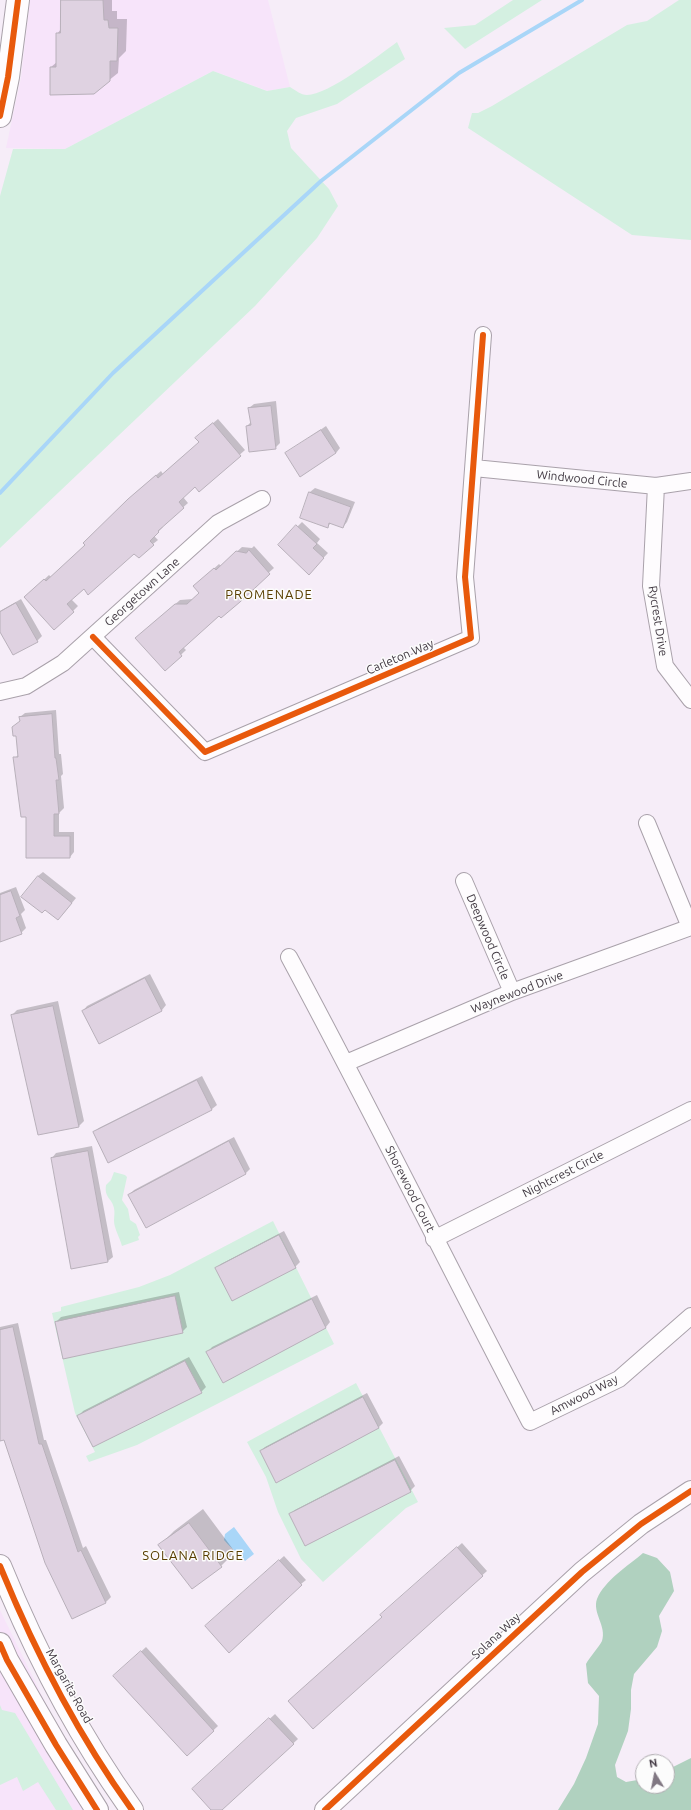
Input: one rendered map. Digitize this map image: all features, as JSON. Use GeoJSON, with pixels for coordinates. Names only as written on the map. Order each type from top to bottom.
{"type":"FeatureCollection","features":[{"type":"Feature","properties":{"kind":"main road"},"geometry":{"type":"LineString","coordinates":[[0,116],[8,77],[18,0]]}},
{"type":"Feature","properties":{"kind":"main road","name":"Margarita Road"},"geometry":{"type":"LineString","coordinates":[[0,1566],[35,1647],[57,1688],[89,1745],[132,1810]]}},
{"type":"Feature","properties":{"kind":"main road"},"geometry":{"type":"LineString","coordinates":[[0,1644],[7,1660],[56,1745],[97,1810]]}},
{"type":"Feature","properties":{"kind":"street","name":"Carleton Way"},"geometry":{"type":"LineString","coordinates":[[93,637],[205,752],[471,638],[465,577],[483,336]]}},
{"type":"Feature","properties":{"kind":"street","name":"Windwood Circle"},"geometry":{"type":"LineString","coordinates":[[474,468],[656,486],[691,481]]}},
{"type":"Feature","properties":{"kind":"street","name":"Rycrest Drive"},"geometry":{"type":"LineString","coordinates":[[656,486],[651,586],[665,666],[691,700]]}},
{"type":"Feature","properties":{"kind":"street","name":"Georgetown Lane"},"geometry":{"type":"LineString","coordinates":[[0,692],[26,686],[63,663],[218,523],[262,499]]}},
{"type":"Feature","properties":{"kind":"street"},"geometry":{"type":"LineString","coordinates":[[647,823],[690,927]]}},
{"type":"Feature","properties":{"kind":"street","name":"Deepwood Circle"},"geometry":{"type":"LineString","coordinates":[[464,881],[512,992]]}},
{"type":"Feature","properties":{"kind":"street","name":"Waynewood Drive"},"geometry":{"type":"LineString","coordinates":[[346,1063],[512,992],[690,927]]}},
{"type":"Feature","properties":{"kind":"street","name":"Shorewood Court"},"geometry":{"type":"LineString","coordinates":[[289,957],[346,1063],[434,1238],[530,1422]]}},
{"type":"Feature","properties":{"kind":"street","name":"Nightcrest Circle"},"geometry":{"type":"LineString","coordinates":[[434,1238],[691,1110]]}},
{"type":"Feature","properties":{"kind":"street","name":"Amwood Way"},"geometry":{"type":"LineString","coordinates":[[530,1422],[619,1379],[691,1316]]}},
{"type":"Feature","properties":{"kind":"street","name":"Solana Way"},"geometry":{"type":"LineString","coordinates":[[325,1810],[582,1572],[641,1524],[691,1491]]}},
{"type":"Feature","properties":{"kind":"shaded area"},"geometry":{"type":"Polygon","coordinates":[[[30,0],[268,0],[290,87],[268,91],[213,71],[65,149],[6,148],[21,78],[30,0]]]}},
{"type":"Feature","properties":{"kind":"shaded area"},"geometry":{"type":"Polygon","coordinates":[[[0,1610],[98,1810],[0,1810],[0,1610]]]}},
{"type":"Feature","properties":{"kind":"green space"},"geometry":{"type":"Polygon","coordinates":[[[513,0],[542,0],[465,49],[444,28],[475,25],[513,0]]]}},
{"type":"Feature","properties":{"kind":"green space"},"geometry":{"type":"Polygon","coordinates":[[[679,0],[691,0],[691,240],[632,235],[468,128],[472,113],[478,113],[492,106],[627,25],[647,21],[679,0]]]}},
{"type":"Feature","properties":{"kind":"green space"},"geometry":{"type":"Polygon","coordinates":[[[397,42],[405,59],[337,104],[296,118],[287,131],[291,148],[329,189],[338,206],[317,238],[255,306],[0,548],[0,196],[13,149],[65,149],[213,71],[267,91],[290,87],[305,95],[316,93],[327,89],[353,74],[397,42]]]}},
{"type":"Feature","properties":{"kind":"green space"},"geometry":{"type":"Polygon","coordinates":[[[114,1172],[127,1177],[122,1200],[128,1209],[130,1220],[136,1224],[140,1235],[138,1237],[139,1240],[122,1246],[114,1224],[114,1208],[106,1193],[106,1185],[111,1180],[114,1172]]]}},
{"type":"Feature","properties":{"kind":"green space"},"geometry":{"type":"Polygon","coordinates":[[[273,1221],[334,1344],[137,1445],[89,1462],[86,1456],[95,1452],[75,1413],[52,1313],[61,1311],[61,1307],[139,1287],[170,1275],[273,1221]]]}},
{"type":"Feature","properties":{"kind":"green space"},"geometry":{"type":"Polygon","coordinates":[[[356,1383],[418,1502],[406,1508],[323,1582],[301,1559],[278,1512],[266,1477],[247,1442],[356,1383]]]}},
{"type":"Feature","properties":{"kind":"green space"},"geometry":{"type":"Polygon","coordinates":[[[643,1553],[657,1558],[670,1572],[674,1591],[659,1616],[662,1631],[657,1647],[634,1674],[631,1690],[631,1709],[628,1731],[615,1765],[617,1777],[626,1782],[635,1780],[635,1794],[675,1794],[675,1766],[691,1758],[691,1810],[558,1810],[574,1784],[586,1758],[598,1724],[599,1696],[588,1683],[586,1664],[602,1641],[603,1630],[596,1609],[597,1599],[605,1586],[643,1553]]]}},
{"type":"Feature","properties":{"kind":"green space"},"geometry":{"type":"Polygon","coordinates":[[[0,1705],[2,1710],[15,1713],[73,1810],[56,1810],[38,1782],[23,1791],[17,1777],[0,1785],[0,1705]]]}},
{"type":"Feature","properties":{"kind":"water"},"geometry":{"type":"Polygon","coordinates":[[[234,1527],[254,1554],[245,1561],[224,1540],[225,1534],[234,1527]]]}},
{"type":"Feature","properties":{"kind":"building"},"geometry":{"type":"Polygon","coordinates":[[[61,0],[103,0],[104,20],[108,20],[109,28],[118,28],[117,61],[110,61],[110,81],[94,94],[50,95],[50,67],[56,67],[56,33],[60,33],[61,0]]]}},
{"type":"Feature","properties":{"kind":"building"},"geometry":{"type":"Polygon","coordinates":[[[271,406],[276,449],[249,452],[246,426],[251,425],[248,408],[271,406]]]}},
{"type":"Feature","properties":{"kind":"building"},"geometry":{"type":"Polygon","coordinates":[[[213,423],[241,456],[199,492],[195,487],[179,502],[184,508],[158,531],[159,532],[150,541],[154,545],[139,558],[134,554],[88,595],[84,589],[67,604],[74,612],[54,630],[24,597],[44,579],[46,581],[85,545],[83,543],[128,499],[156,475],[158,478],[199,442],[195,438],[213,423]]]}},
{"type":"Feature","properties":{"kind":"building"},"geometry":{"type":"Polygon","coordinates":[[[321,430],[336,453],[300,477],[285,453],[321,430]]]}},
{"type":"Feature","properties":{"kind":"building"},"geometry":{"type":"Polygon","coordinates":[[[309,492],[351,507],[343,528],[329,523],[328,528],[300,518],[309,492]]]}},
{"type":"Feature","properties":{"kind":"building"},"geometry":{"type":"Polygon","coordinates":[[[296,525],[317,544],[313,548],[324,558],[309,575],[278,545],[296,525]]]}},
{"type":"Feature","properties":{"kind":"building"},"geometry":{"type":"Polygon","coordinates":[[[249,550],[270,574],[240,602],[221,618],[219,616],[179,652],[182,656],[165,671],[135,638],[175,604],[187,604],[199,593],[193,586],[214,568],[216,570],[236,551],[246,553],[249,550]]]}},
{"type":"Feature","properties":{"kind":"building"},"geometry":{"type":"Polygon","coordinates":[[[16,603],[38,642],[13,655],[0,632],[0,612],[16,603]]]}},
{"type":"Feature","properties":{"kind":"building"},"geometry":{"type":"Polygon","coordinates":[[[52,714],[55,758],[59,780],[56,780],[59,814],[54,814],[54,836],[70,836],[70,858],[26,858],[26,817],[21,817],[13,757],[18,757],[16,736],[13,736],[12,727],[20,721],[19,717],[52,714]]]}},
{"type":"Feature","properties":{"kind":"building"},"geometry":{"type":"Polygon","coordinates":[[[38,876],[72,903],[58,920],[45,910],[42,913],[21,897],[38,876]]]}},
{"type":"Feature","properties":{"kind":"building"},"geometry":{"type":"Polygon","coordinates":[[[11,891],[20,916],[16,918],[22,934],[0,942],[0,895],[11,891]]]}},
{"type":"Feature","properties":{"kind":"building"},"geometry":{"type":"Polygon","coordinates":[[[145,978],[162,1011],[99,1044],[82,1011],[145,978]]]}},
{"type":"Feature","properties":{"kind":"building"},"geometry":{"type":"Polygon","coordinates":[[[53,1006],[79,1127],[38,1135],[11,1015],[53,1006]]]}},
{"type":"Feature","properties":{"kind":"building"},"geometry":{"type":"Polygon","coordinates":[[[197,1080],[212,1110],[108,1163],[93,1132],[197,1080]]]}},
{"type":"Feature","properties":{"kind":"building"},"geometry":{"type":"Polygon","coordinates":[[[229,1141],[246,1174],[146,1228],[128,1195],[229,1141]]]}},
{"type":"Feature","properties":{"kind":"building"},"geometry":{"type":"Polygon","coordinates":[[[88,1151],[108,1262],[71,1269],[51,1158],[88,1151]]]}},
{"type":"Feature","properties":{"kind":"building"},"geometry":{"type":"Polygon","coordinates":[[[279,1235],[296,1268],[232,1301],[215,1268],[279,1235]]]}},
{"type":"Feature","properties":{"kind":"building"},"geometry":{"type":"Polygon","coordinates":[[[175,1296],[183,1333],[63,1359],[55,1322],[175,1296]]]}},
{"type":"Feature","properties":{"kind":"building"},"geometry":{"type":"Polygon","coordinates":[[[312,1299],[326,1328],[223,1383],[206,1352],[312,1299]]]}},
{"type":"Feature","properties":{"kind":"building"},"geometry":{"type":"Polygon","coordinates":[[[13,1327],[39,1444],[42,1444],[78,1552],[81,1550],[106,1603],[72,1619],[45,1563],[4,1440],[0,1441],[0,1330],[13,1327]]]}},
{"type":"Feature","properties":{"kind":"building"},"geometry":{"type":"Polygon","coordinates":[[[185,1361],[202,1393],[93,1447],[77,1416],[185,1361]]]}},
{"type":"Feature","properties":{"kind":"building"},"geometry":{"type":"Polygon","coordinates":[[[363,1397],[379,1428],[276,1483],[260,1451],[363,1397]]]}},
{"type":"Feature","properties":{"kind":"building"},"geometry":{"type":"Polygon","coordinates":[[[395,1460],[411,1492],[305,1546],[289,1514],[395,1460]]]}},
{"type":"Feature","properties":{"kind":"building","name":"SOLANA RIDGE"},"geometry":{"type":"Polygon","coordinates":[[[189,1523],[222,1567],[192,1589],[158,1545],[189,1523]]]}},
{"type":"Feature","properties":{"kind":"building"},"geometry":{"type":"Polygon","coordinates":[[[457,1547],[483,1576],[313,1729],[288,1701],[382,1617],[380,1615],[457,1547]]]}},
{"type":"Feature","properties":{"kind":"building"},"geometry":{"type":"Polygon","coordinates":[[[279,1560],[302,1585],[229,1653],[205,1626],[279,1560]]]}},
{"type":"Feature","properties":{"kind":"building"},"geometry":{"type":"Polygon","coordinates":[[[141,1651],[214,1731],[187,1756],[113,1676],[141,1651]]]}},
{"type":"Feature","properties":{"kind":"building"},"geometry":{"type":"Polygon","coordinates":[[[269,1718],[294,1744],[222,1810],[211,1810],[192,1789],[269,1718]]]}},
{"type":"Feature","properties":{"kind":"waterway"},"geometry":{"type":"LineString","coordinates":[[0,493],[113,373],[321,181],[459,73],[582,0]]}},
{"type":"Feature","properties":{"kind":"cycle path"},"geometry":{"type":"LineString","coordinates":[[0,116],[8,77],[18,0]]}},
{"type":"Feature","properties":{"kind":"cycle path"},"geometry":{"type":"LineString","coordinates":[[93,637],[205,752],[471,638],[465,577],[483,335]]}},
{"type":"Feature","properties":{"kind":"cycle path"},"geometry":{"type":"LineString","coordinates":[[325,1810],[582,1572],[641,1524],[691,1491]]}},
{"type":"Feature","properties":{"kind":"cycle path"},"geometry":{"type":"LineString","coordinates":[[0,1566],[28,1630],[59,1692],[112,1782],[132,1810]]}},
{"type":"Feature","properties":{"kind":"cycle path"},"geometry":{"type":"LineString","coordinates":[[0,1644],[7,1660],[56,1745],[97,1810]]}},
{"type":"Feature","properties":{"kind":"district","name":"PROMENADE"},"geometry":{"type":"Point","coordinates":[269,595]}},
{"type":"Feature","properties":{"kind":"district","name":"SOLANA RIDGE"},"geometry":{"type":"Point","coordinates":[193,1556]}}]}
